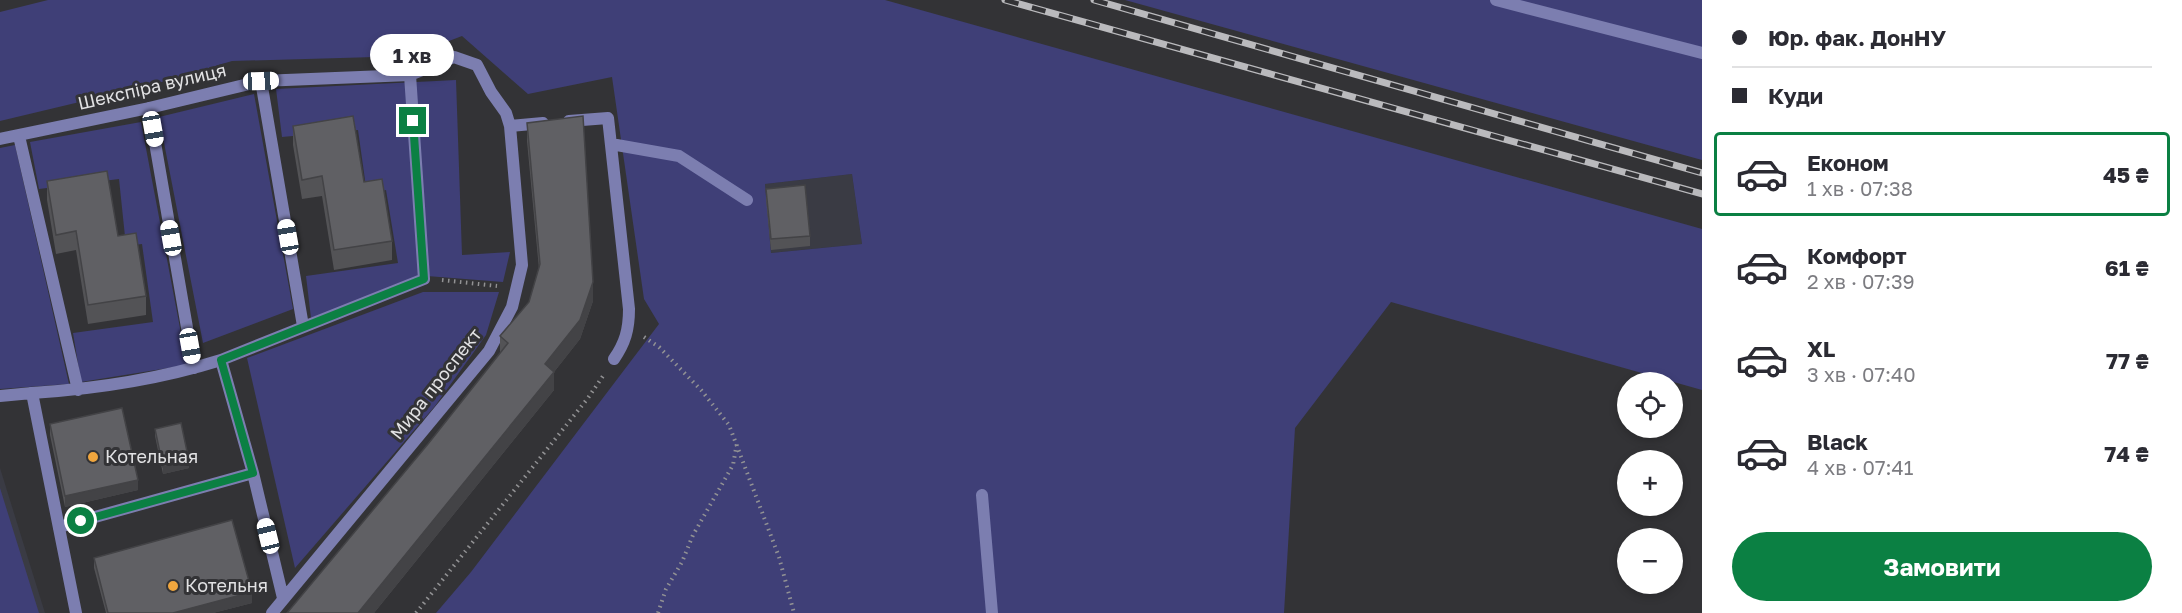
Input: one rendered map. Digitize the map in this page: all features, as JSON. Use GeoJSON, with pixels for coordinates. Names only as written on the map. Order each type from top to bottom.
{"type":"FeatureCollection","features":[{"type":"Feature","properties":{"kind":"street"},"geometry":{"type":"LineString","coordinates":[[1496,0],[1702,53]]}},
{"type":"Feature","properties":{"kind":"street","name":"Шекспіра вулиця"},"geometry":{"type":"LineString","coordinates":[[0,139],[149,108],[261,81],[410,75],[453,57],[477,66],[506,113],[510,126]]}},
{"type":"Feature","properties":{"kind":"street"},"geometry":{"type":"LineString","coordinates":[[0,396],[78,390],[194,368],[221,360],[424,279],[410,75]]}},
{"type":"Feature","properties":{"kind":"street"},"geometry":{"type":"LineString","coordinates":[[261,81],[303,326]]}},
{"type":"Feature","properties":{"kind":"street"},"geometry":{"type":"LineString","coordinates":[[149,108],[194,368]]}},
{"type":"Feature","properties":{"kind":"street"},"geometry":{"type":"LineString","coordinates":[[510,126],[608,118],[629,309],[629,326],[625,343],[614,359]]}},
{"type":"Feature","properties":{"kind":"street","name":"Мира проспект"},"geometry":{"type":"LineString","coordinates":[[272,613],[489,351],[512,307],[522,265],[510,126]]}},
{"type":"Feature","properties":{"kind":"street"},"geometry":{"type":"LineString","coordinates":[[19,136],[78,390]]}},
{"type":"Feature","properties":{"kind":"street"},"geometry":{"type":"LineString","coordinates":[[611,144],[679,156],[747,200]]}},
{"type":"Feature","properties":{"kind":"street"},"geometry":{"type":"LineString","coordinates":[[221,360],[253,473],[283,598]]}},
{"type":"Feature","properties":{"kind":"street"},"geometry":{"type":"LineString","coordinates":[[32,393],[76,613]]}},
{"type":"Feature","properties":{"kind":"street"},"geometry":{"type":"LineString","coordinates":[[59,527],[253,473]]}},
{"type":"Feature","properties":{"kind":"street"},"geometry":{"type":"LineString","coordinates":[[981,495],[992,613]]}},
{"type":"Feature","properties":{"kind":"path"},"geometry":{"type":"LineString","coordinates":[[424,279],[516,287]]}},
{"type":"Feature","properties":{"kind":"path"},"geometry":{"type":"LineString","coordinates":[[629,326],[659,347],[701,390],[729,425],[779,557],[794,613]]}},
{"type":"Feature","properties":{"kind":"path"},"geometry":{"type":"LineString","coordinates":[[416,613],[588,399],[614,359]]}},
{"type":"Feature","properties":{"kind":"path"},"geometry":{"type":"LineString","coordinates":[[658,613],[666,589],[682,562],[693,535],[733,465],[737,443]]}},
{"type":"Feature","properties":{"kind":"shaded area"},"geometry":{"type":"Polygon","coordinates":[[[48,0],[885,0],[1702,229],[1702,390],[1683,385],[1683,372],[1638,372],[1391,302],[1295,428],[1284,613],[436,613],[471,572],[659,324],[644,299],[612,77],[528,94],[462,36],[410,56],[232,61],[155,84],[0,121],[0,12],[48,0]],[[852,174],[765,184],[771,253],[862,244],[852,174]]]}},
{"type":"Feature","properties":{"kind":"shaded area"},"geometry":{"type":"Polygon","coordinates":[[[1125,0],[1702,0],[1702,160],[1143,5],[1125,0]]]}},
{"type":"Feature","properties":{"kind":"shaded area"},"geometry":{"type":"Polygon","coordinates":[[[456,80],[462,255],[510,252],[503,282],[427,276],[311,318],[306,276],[398,263],[386,190],[367,194],[358,130],[282,137],[276,89],[456,80]]]}},
{"type":"Feature","properties":{"kind":"shaded area"},"geometry":{"type":"Polygon","coordinates":[[[254,94],[293,309],[203,343],[159,117],[254,94]]]}},
{"type":"Feature","properties":{"kind":"shaded area"},"geometry":{"type":"Polygon","coordinates":[[[141,122],[187,365],[81,382],[73,333],[153,322],[142,244],[126,246],[119,179],[39,189],[30,142],[141,122]]]}},
{"type":"Feature","properties":{"kind":"shaded area"},"geometry":{"type":"Polygon","coordinates":[[[15,145],[69,384],[0,389],[0,148],[15,145]]]}},
{"type":"Feature","properties":{"kind":"shaded area"},"geometry":{"type":"Polygon","coordinates":[[[852,174],[862,244],[771,253],[765,184],[852,174]]]}},
{"type":"Feature","properties":{"kind":"shaded area"},"geometry":{"type":"Polygon","coordinates":[[[423,292],[499,292],[486,335],[435,406],[295,568],[247,358],[423,292]]]}},
{"type":"Feature","properties":{"kind":"shaded area"},"geometry":{"type":"Polygon","coordinates":[[[0,468],[45,613],[0,613],[0,468]]]}},
{"type":"Feature","properties":{"kind":"shaded area"},"geometry":{"type":"Polygon","coordinates":[[[0,488],[39,613],[0,613],[0,488]]]}},
{"type":"Feature","properties":{"kind":"building"},"geometry":{"type":"Polygon","coordinates":[[[353,116],[364,182],[382,179],[392,241],[334,250],[322,176],[302,180],[293,126],[353,116]]]}},
{"type":"Feature","properties":{"kind":"building"},"geometry":{"type":"Polygon","coordinates":[[[583,116],[593,282],[580,320],[545,364],[554,372],[358,613],[287,613],[428,444],[508,343],[500,336],[529,302],[540,264],[527,123],[583,116]]]}},
{"type":"Feature","properties":{"kind":"building"},"geometry":{"type":"Polygon","coordinates":[[[107,171],[118,236],[136,233],[146,296],[88,305],[76,231],[56,235],[47,181],[107,171]]]}},
{"type":"Feature","properties":{"kind":"building"},"geometry":{"type":"Polygon","coordinates":[[[805,185],[810,236],[771,239],[766,189],[805,185]]]}},
{"type":"Feature","properties":{"kind":"building","name":"Котельная"},"geometry":{"type":"Polygon","coordinates":[[[122,408],[138,480],[65,496],[50,424],[122,408]]]}},
{"type":"Feature","properties":{"kind":"building"},"geometry":{"type":"Polygon","coordinates":[[[181,423],[189,461],[163,467],[155,429],[181,423]]]}},
{"type":"Feature","properties":{"kind":"building","name":"Котельня"},"geometry":{"type":"Polygon","coordinates":[[[232,520],[252,592],[173,613],[108,613],[94,558],[232,520]]]}},
{"type":"Feature","properties":{"kind":"railway"},"geometry":{"type":"LineString","coordinates":[[1005,0],[1702,194]]}},
{"type":"Feature","properties":{"kind":"railway"},"geometry":{"type":"LineString","coordinates":[[1094,0],[1702,173]]}},
{"type":"Feature","properties":{"kind":"place","name":"Котельная"},"geometry":{"type":"Point","coordinates":[93,457]}},
{"type":"Feature","properties":{"kind":"place","name":"Котельня"},"geometry":{"type":"Point","coordinates":[173,586]}},
{"type":"Feature","properties":{"kind":"route"},"geometry":{"type":"LineString","coordinates":[[81,521],[253,473],[221,360],[424,279],[413,121]]}}]}
